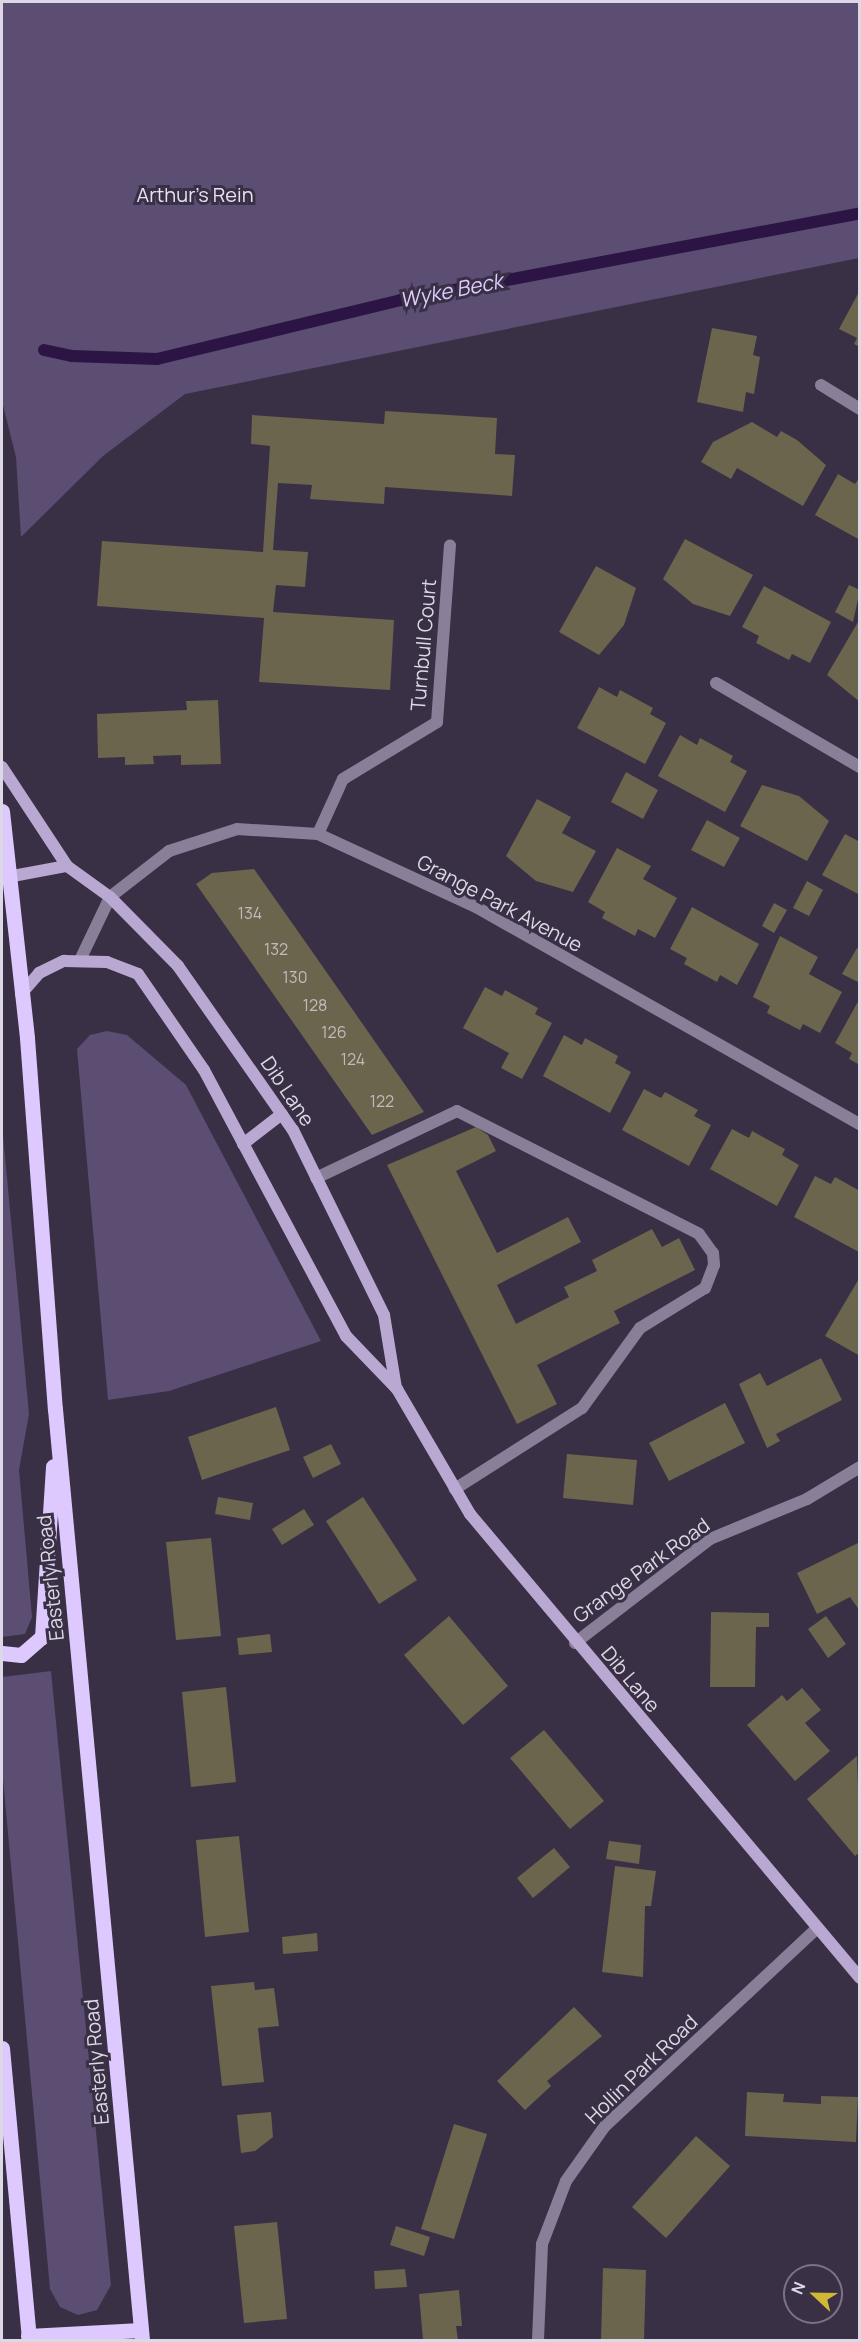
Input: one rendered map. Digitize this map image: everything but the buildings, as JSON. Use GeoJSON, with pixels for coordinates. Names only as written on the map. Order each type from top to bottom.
{"type":"FeatureCollection","features":[{"type":"Feature","properties":{"kind":"main road","name":"Easterly Road"},"geometry":{"type":"LineString","coordinates":[[2,811],[5,876],[21,994],[55,1409],[142,2335]]}},
{"type":"Feature","properties":{"kind":"main road"},"geometry":{"type":"LineString","coordinates":[[2,1653],[31,1651],[44,1627],[55,1409]]}},
{"type":"Feature","properties":{"kind":"main road"},"geometry":{"type":"LineString","coordinates":[[2,2048],[27,2339],[142,2335]]}},
{"type":"Feature","properties":{"kind":"street"},"geometry":{"type":"LineString","coordinates":[[821,385],[860,409]]}},
{"type":"Feature","properties":{"kind":"street","name":"Turnbull Court"},"geometry":{"type":"LineString","coordinates":[[318,834],[342,779],[437,722],[450,545]]}},
{"type":"Feature","properties":{"kind":"street"},"geometry":{"type":"LineString","coordinates":[[716,682],[860,767]]}},
{"type":"Feature","properties":{"kind":"street","name":"Dib Lane"},"geometry":{"type":"LineString","coordinates":[[2,767],[67,866],[110,897],[178,966],[282,1114],[384,1315],[397,1389]]}},
{"type":"Feature","properties":{"kind":"street","name":"Grange Park Avenue"},"geometry":{"type":"LineString","coordinates":[[110,897],[169,851],[237,829],[318,834],[476,907],[860,1124]]}},
{"type":"Feature","properties":{"kind":"street"},"geometry":{"type":"LineString","coordinates":[[5,876],[67,866]]}},
{"type":"Feature","properties":{"kind":"street"},"geometry":{"type":"LineString","coordinates":[[80,960],[110,897]]}},
{"type":"Feature","properties":{"kind":"street","name":"Dib Lane"},"geometry":{"type":"LineString","coordinates":[[21,994],[39,973],[80,960],[106,962],[138,974],[204,1070],[346,1336],[397,1389],[456,1489],[575,1643],[860,1978]]}},
{"type":"Feature","properties":{"kind":"street"},"geometry":{"type":"LineString","coordinates":[[316,1178],[457,1111],[699,1234],[713,1253],[705,1288],[640,1328],[582,1408],[456,1489]]}},
{"type":"Feature","properties":{"kind":"street"},"geometry":{"type":"LineString","coordinates":[[243,1144],[282,1114]]}},
{"type":"Feature","properties":{"kind":"street","name":"Grange Park Road"},"geometry":{"type":"LineString","coordinates":[[575,1643],[710,1539],[807,1499],[860,1467]]}},
{"type":"Feature","properties":{"kind":"street","name":"Hollin Park Road"},"geometry":{"type":"LineString","coordinates":[[538,2340],[542,2244],[566,2181],[605,2126],[817,1928]]}},
{"type":"Feature","properties":{"kind":"green space","name":"Arthur's Rein"},"geometry":{"type":"Polygon","coordinates":[[[2,2],[859,2],[859,258],[185,394],[103,456],[21,537],[16,457],[2,401],[2,2]]]}},
{"type":"Feature","properties":{"kind":"green space"},"geometry":{"type":"Polygon","coordinates":[[[107,1031],[127,1035],[186,1085],[321,1341],[169,1391],[108,1400],[77,1049],[90,1035],[107,1031]]]}},
{"type":"Feature","properties":{"kind":"green space"},"geometry":{"type":"Polygon","coordinates":[[[2,1124],[29,1414],[19,1470],[32,1617],[25,1634],[2,1637],[2,1124]]]}},
{"type":"Feature","properties":{"kind":"green space"},"geometry":{"type":"Polygon","coordinates":[[[51,1671],[111,2285],[97,2310],[78,2315],[60,2307],[50,2289],[2,1768],[2,1677],[51,1671]]]}},
{"type":"Feature","properties":{"kind":"waterway","name":"Wyke Beck"},"geometry":{"type":"LineString","coordinates":[[44,350],[72,356],[157,359],[401,300],[860,213]]}}]}
